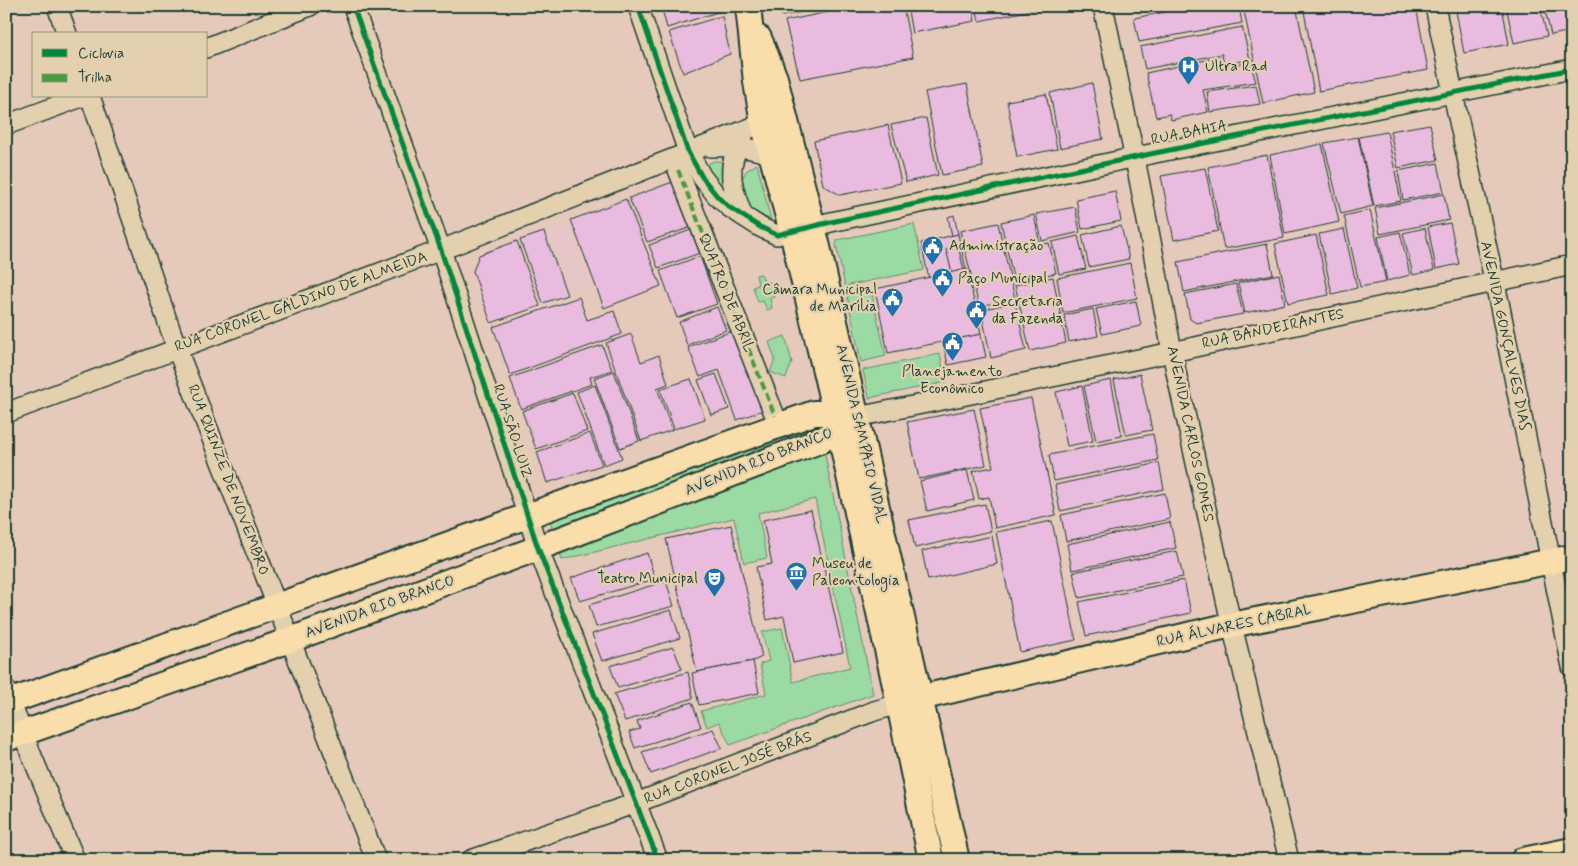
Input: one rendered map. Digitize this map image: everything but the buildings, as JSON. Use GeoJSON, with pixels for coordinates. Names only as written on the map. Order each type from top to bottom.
{"type":"FeatureCollection","features":[{"type":"Feature","properties":{"kind":"main road","name":"AVENIDA SAMPAIO VIDAL"},"geometry":{"type":"LineString","coordinates":[[748,10],[756,82],[757,125],[802,229],[909,701],[957,860]]}},
{"type":"Feature","properties":{"kind":"main road","name":"AVENIDA SAMPAIO VIDAL"},"geometry":{"type":"LineString","coordinates":[[748,10],[775,78],[801,181],[802,229]]}},
{"type":"Feature","properties":{"kind":"main road","name":"AVENIDA RIO BRANCO"},"geometry":{"type":"LineString","coordinates":[[8,698],[277,607],[814,413],[844,420]]}},
{"type":"Feature","properties":{"kind":"main road","name":"AVENIDA RIO BRANCO"},"geometry":{"type":"LineString","coordinates":[[14,735],[290,640],[538,548],[822,440],[844,420]]}},
{"type":"Feature","properties":{"kind":"main road","name":"RUA ÁLVARES CABRAL"},"geometry":{"type":"LineString","coordinates":[[909,701],[1231,625],[1561,559]]}},
{"type":"Feature","properties":{"kind":"main road","name":"AVENIDA SAMPAIO VIDAL"},"geometry":{"type":"LineString","coordinates":[[909,701],[930,860]]}},
{"type":"Feature","properties":{"kind":"main road"},"geometry":{"type":"LineString","coordinates":[[1523,860],[1572,850]]}},
{"type":"Feature","properties":{"kind":"street"},"geometry":{"type":"LineString","coordinates":[[57,6],[66,32]]}},
{"type":"Feature","properties":{"kind":"street"},"geometry":{"type":"LineString","coordinates":[[208,47],[310,6]]}},
{"type":"Feature","properties":{"kind":"street","name":"RUA SÃO LUIZ"},"geometry":{"type":"LineString","coordinates":[[353,6],[441,250],[538,548],[658,860]]}},
{"type":"Feature","properties":{"kind":"street","name":"RUA BAHIA"},"geometry":{"type":"LineString","coordinates":[[638,6],[695,150],[702,177],[717,196],[760,228],[777,236],[1134,157],[1572,69]]}},
{"type":"Feature","properties":{"kind":"street","name":"AVENIDA CARLOS GOMES"},"geometry":{"type":"LineString","coordinates":[[1103,6],[1172,352],[1231,625],[1289,860]]}},
{"type":"Feature","properties":{"kind":"street","name":"AVENIDA GONÇALVES DIAS"},"geometry":{"type":"LineString","coordinates":[[1436,6],[1494,282],[1561,559],[1572,666]]}},
{"type":"Feature","properties":{"kind":"street"},"geometry":{"type":"LineString","coordinates":[[6,125],[79,98]]}},
{"type":"Feature","properties":{"kind":"street","name":"RUA QUINZE DE NOVEMBRO"},"geometry":{"type":"LineString","coordinates":[[91,98],[176,349],[376,860]]}},
{"type":"Feature","properties":{"kind":"street"},"geometry":{"type":"LineString","coordinates":[[743,216],[734,194],[732,181],[733,159],[742,139],[757,125]]}},
{"type":"Feature","properties":{"kind":"street","name":"RUA CORONEL GALDINO DE ALMEIDA"},"geometry":{"type":"LineString","coordinates":[[6,413],[441,250],[757,125]]}},
{"type":"Feature","properties":{"kind":"street"},"geometry":{"type":"LineString","coordinates":[[695,150],[738,148],[770,154],[786,164],[801,181]]}},
{"type":"Feature","properties":{"kind":"street","name":"QUATRO DE ABRIL"},"geometry":{"type":"LineString","coordinates":[[678,170],[775,416]]}},
{"type":"Feature","properties":{"kind":"street","name":"RUA BANDEIRANTES"},"geometry":{"type":"LineString","coordinates":[[844,420],[1172,352],[1572,265]]}},
{"type":"Feature","properties":{"kind":"street"},"geometry":{"type":"LineString","coordinates":[[8,698],[14,735],[75,860]]}},
{"type":"Feature","properties":{"kind":"street","name":"RUA CORONEL JOSÉ BRÁS"},"geometry":{"type":"LineString","coordinates":[[471,860],[636,804],[874,712],[909,701]]}},
{"type":"Feature","properties":{"kind":"shaded area"},"geometry":{"type":"Polygon","coordinates":[[[569,222],[592,285],[571,294],[547,230],[569,222]]]}},
{"type":"Feature","properties":{"kind":"green space"},"geometry":{"type":"Polygon","coordinates":[[[714,161],[724,164],[729,198],[706,168],[709,163],[714,161]]]}},
{"type":"Feature","properties":{"kind":"green space"},"geometry":{"type":"Polygon","coordinates":[[[757,164],[771,220],[750,209],[740,183],[746,171],[757,164]]]}},
{"type":"Feature","properties":{"kind":"green space"},"geometry":{"type":"Polygon","coordinates":[[[914,224],[924,270],[845,286],[836,245],[837,240],[914,224]]]}},
{"type":"Feature","properties":{"kind":"green space"},"geometry":{"type":"Polygon","coordinates":[[[761,274],[765,283],[770,282],[775,297],[770,298],[772,308],[767,310],[763,301],[758,302],[753,287],[758,285],[756,275],[761,274]]]}},
{"type":"Feature","properties":{"kind":"green space"},"geometry":{"type":"Polygon","coordinates":[[[871,290],[886,356],[861,362],[847,295],[871,290]]]}},
{"type":"Feature","properties":{"kind":"green space"},"geometry":{"type":"Polygon","coordinates":[[[785,336],[792,362],[786,378],[770,372],[775,359],[769,342],[785,336]]]}},
{"type":"Feature","properties":{"kind":"green space"},"geometry":{"type":"Polygon","coordinates":[[[940,354],[946,382],[869,398],[863,370],[940,354]]]}},
{"type":"Feature","properties":{"kind":"green space"},"geometry":{"type":"Polygon","coordinates":[[[816,421],[818,432],[553,529],[549,518],[816,421]]]}},
{"type":"Feature","properties":{"kind":"green space"},"geometry":{"type":"Polygon","coordinates":[[[824,450],[873,694],[730,745],[719,722],[707,727],[701,711],[766,694],[760,664],[769,661],[762,632],[782,628],[793,682],[850,667],[815,499],[758,513],[767,558],[744,563],[734,518],[562,560],[560,554],[824,450]]]}},
{"type":"Feature","properties":{"kind":"marked path"},"geometry":{"type":"LineString","coordinates":[[678,170],[775,416]]}},
{"type":"Feature","properties":{"kind":"cycle path"},"geometry":{"type":"LineString","coordinates":[[353,6],[441,250],[538,548],[658,860]]}},
{"type":"Feature","properties":{"kind":"cycle path"},"geometry":{"type":"LineString","coordinates":[[638,6],[688,152],[702,177],[717,196],[729,207],[760,227],[777,235],[1155,153],[1572,69]]}},
{"type":"Feature","properties":{"kind":"place","name":"Ultra Rad"},"geometry":{"type":"Point","coordinates":[1189,86]}},
{"type":"Feature","properties":{"kind":"place","name":"Administração"},"geometry":{"type":"Point","coordinates":[933,265]}},
{"type":"Feature","properties":{"kind":"place","name":"Paço Municipal"},"geometry":{"type":"Point","coordinates":[942,298]}},
{"type":"Feature","properties":{"kind":"place","name":"Câmara Municipal de Marília"},"geometry":{"type":"Point","coordinates":[893,318]}},
{"type":"Feature","properties":{"kind":"place","name":"Secretaria da Fazenda"},"geometry":{"type":"Point","coordinates":[976,330]}},
{"type":"Feature","properties":{"kind":"place","name":"Planejamento Econômico"},"geometry":{"type":"Point","coordinates":[952,362]}},
{"type":"Feature","properties":{"kind":"place","name":"Museu de Paleontologia"},"geometry":{"type":"Point","coordinates":[796,592]}},
{"type":"Feature","properties":{"kind":"place","name":"Teatro Municipal"},"geometry":{"type":"Point","coordinates":[714,598]}}]}
